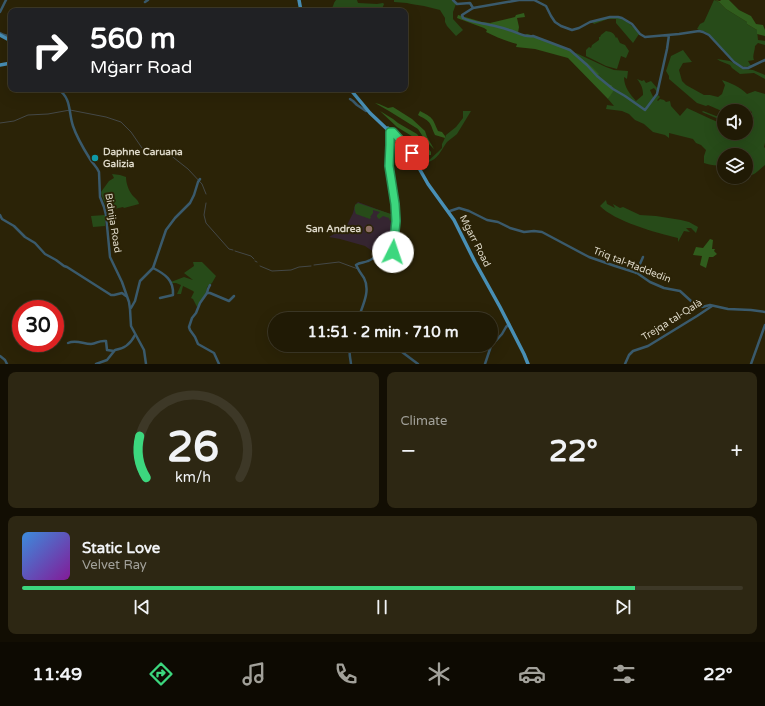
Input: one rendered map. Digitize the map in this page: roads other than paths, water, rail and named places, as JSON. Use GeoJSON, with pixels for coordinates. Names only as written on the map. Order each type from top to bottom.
{"type":"FeatureCollection","features":[{"type":"Feature","properties":{"kind":"main road","name":"Mġarr Road"},"geometry":{"type":"LineString","coordinates":[[353,92],[367,110],[411,154],[437,197],[451,215],[500,307],[528,364]]}},
{"type":"Feature","properties":{"kind":"main road","name":"Mġarr Road"},"geometry":{"type":"LineString","coordinates":[[354,92],[392,135],[412,153],[429,183],[450,210],[522,346],[528,364]]}},
{"type":"Feature","properties":{"kind":"street"},"geometry":{"type":"LineString","coordinates":[[0,12],[6,0]]}},
{"type":"Feature","properties":{"kind":"street"},"geometry":{"type":"LineString","coordinates":[[453,0],[457,3],[470,2],[472,6]]}},
{"type":"Feature","properties":{"kind":"street"},"geometry":{"type":"LineString","coordinates":[[669,35],[657,94],[645,110],[625,96],[613,90],[570,50],[533,36],[528,37],[491,25],[466,20],[463,18],[463,14],[472,6],[519,0],[534,0],[546,6],[554,22],[572,30],[590,22],[618,16],[632,24],[640,34],[645,37],[699,31],[704,32],[709,35],[734,62],[743,68],[748,68],[765,60]]}},
{"type":"Feature","properties":{"kind":"street","name":"Bidnija Road"},"geometry":{"type":"LineString","coordinates":[[61,92],[67,98],[75,132],[99,172],[100,197],[106,215],[110,257],[122,282],[130,309],[131,326],[144,350],[146,364]]}},
{"type":"Feature","properties":{"kind":"street"},"geometry":{"type":"LineString","coordinates":[[350,99],[366,111],[367,110]]}},
{"type":"Feature","properties":{"kind":"street"},"geometry":{"type":"LineString","coordinates":[[360,312],[366,295],[366,288],[360,270],[356,266],[358,263],[366,262],[376,256],[390,254],[394,250],[396,221],[395,204],[389,166],[392,135]]}},
{"type":"Feature","properties":{"kind":"street"},"geometry":{"type":"LineString","coordinates":[[130,309],[135,301],[140,281],[153,268],[166,230],[175,218],[190,203],[200,179]]}},
{"type":"Feature","properties":{"kind":"street","name":"Triq tal-Ħaddedin"},"geometry":{"type":"LineString","coordinates":[[450,210],[461,208],[487,220],[498,222],[510,228],[524,232],[542,232],[589,257],[636,273],[664,288],[680,291],[691,301],[700,306],[712,305],[728,309],[765,312]]}},
{"type":"Feature","properties":{"kind":"street"},"geometry":{"type":"LineString","coordinates":[[0,216],[2,219],[14,226],[25,237],[35,243],[50,258],[68,267],[111,295],[122,293],[127,298]]}},
{"type":"Feature","properties":{"kind":"street"},"geometry":{"type":"LineString","coordinates":[[636,273],[643,257]]}},
{"type":"Feature","properties":{"kind":"street"},"geometry":{"type":"LineString","coordinates":[[153,268],[162,272],[170,280],[173,290],[173,295],[160,298]]}},
{"type":"Feature","properties":{"kind":"street"},"geometry":{"type":"LineString","coordinates":[[210,285],[208,293],[200,303],[192,318],[189,328],[198,344],[214,354],[217,363]]}},
{"type":"Feature","properties":{"kind":"street"},"geometry":{"type":"LineString","coordinates":[[208,293],[229,301],[234,296]]}},
{"type":"Feature","properties":{"kind":"street","name":"Trejqa tal-Qalà"},"geometry":{"type":"LineString","coordinates":[[625,364],[629,355],[633,351],[648,346],[712,305]]}},
{"type":"Feature","properties":{"kind":"street"},"geometry":{"type":"LineString","coordinates":[[485,364],[491,346],[502,334],[508,324]]}},
{"type":"Feature","properties":{"kind":"street"},"geometry":{"type":"LineString","coordinates":[[751,364],[765,325]]}},
{"type":"Feature","properties":{"kind":"street"},"geometry":{"type":"LineString","coordinates":[[68,343],[76,341],[91,344],[103,340],[106,341],[107,350],[114,351],[130,343],[135,335]]}},
{"type":"Feature","properties":{"kind":"street"},"geometry":{"type":"LineString","coordinates":[[96,364],[107,360],[114,351]]}},
{"type":"Feature","properties":{"kind":"street"},"geometry":{"type":"LineString","coordinates":[[350,352],[351,364]]}},
{"type":"Feature","properties":{"kind":"street"},"geometry":{"type":"LineString","coordinates":[[402,352],[418,364]]}},
{"type":"Feature","properties":{"kind":"street"},"geometry":{"type":"LineString","coordinates":[[0,356],[6,361],[7,364]]}},
{"type":"Feature","properties":{"kind":"waterway"},"geometry":{"type":"LineString","coordinates":[[0,123],[14,121],[28,115],[48,114],[70,110],[106,117],[121,122],[131,132],[142,148],[169,154],[188,169],[202,184],[206,194]]}},
{"type":"Feature","properties":{"kind":"waterway"},"geometry":{"type":"LineString","coordinates":[[206,203],[204,215],[206,223],[229,249],[233,250]]}},
{"type":"Feature","properties":{"kind":"waterway"},"geometry":{"type":"LineString","coordinates":[[235,251],[251,256],[254,259]]}},
{"type":"Feature","properties":{"kind":"waterway"},"geometry":{"type":"LineString","coordinates":[[314,265],[339,262],[358,269]]}},
{"type":"Feature","properties":{"kind":"waterway"},"geometry":{"type":"LineString","coordinates":[[260,266],[272,271],[291,270],[299,267],[311,266]]}},
{"type":"Feature","properties":{"kind":"place","name":"Daphne Caruana Galizia"},"geometry":{"type":"Point","coordinates":[95,158]}},
{"type":"Feature","properties":{"kind":"place","name":"San Andrea"},"geometry":{"type":"Point","coordinates":[369,229]}}]}
